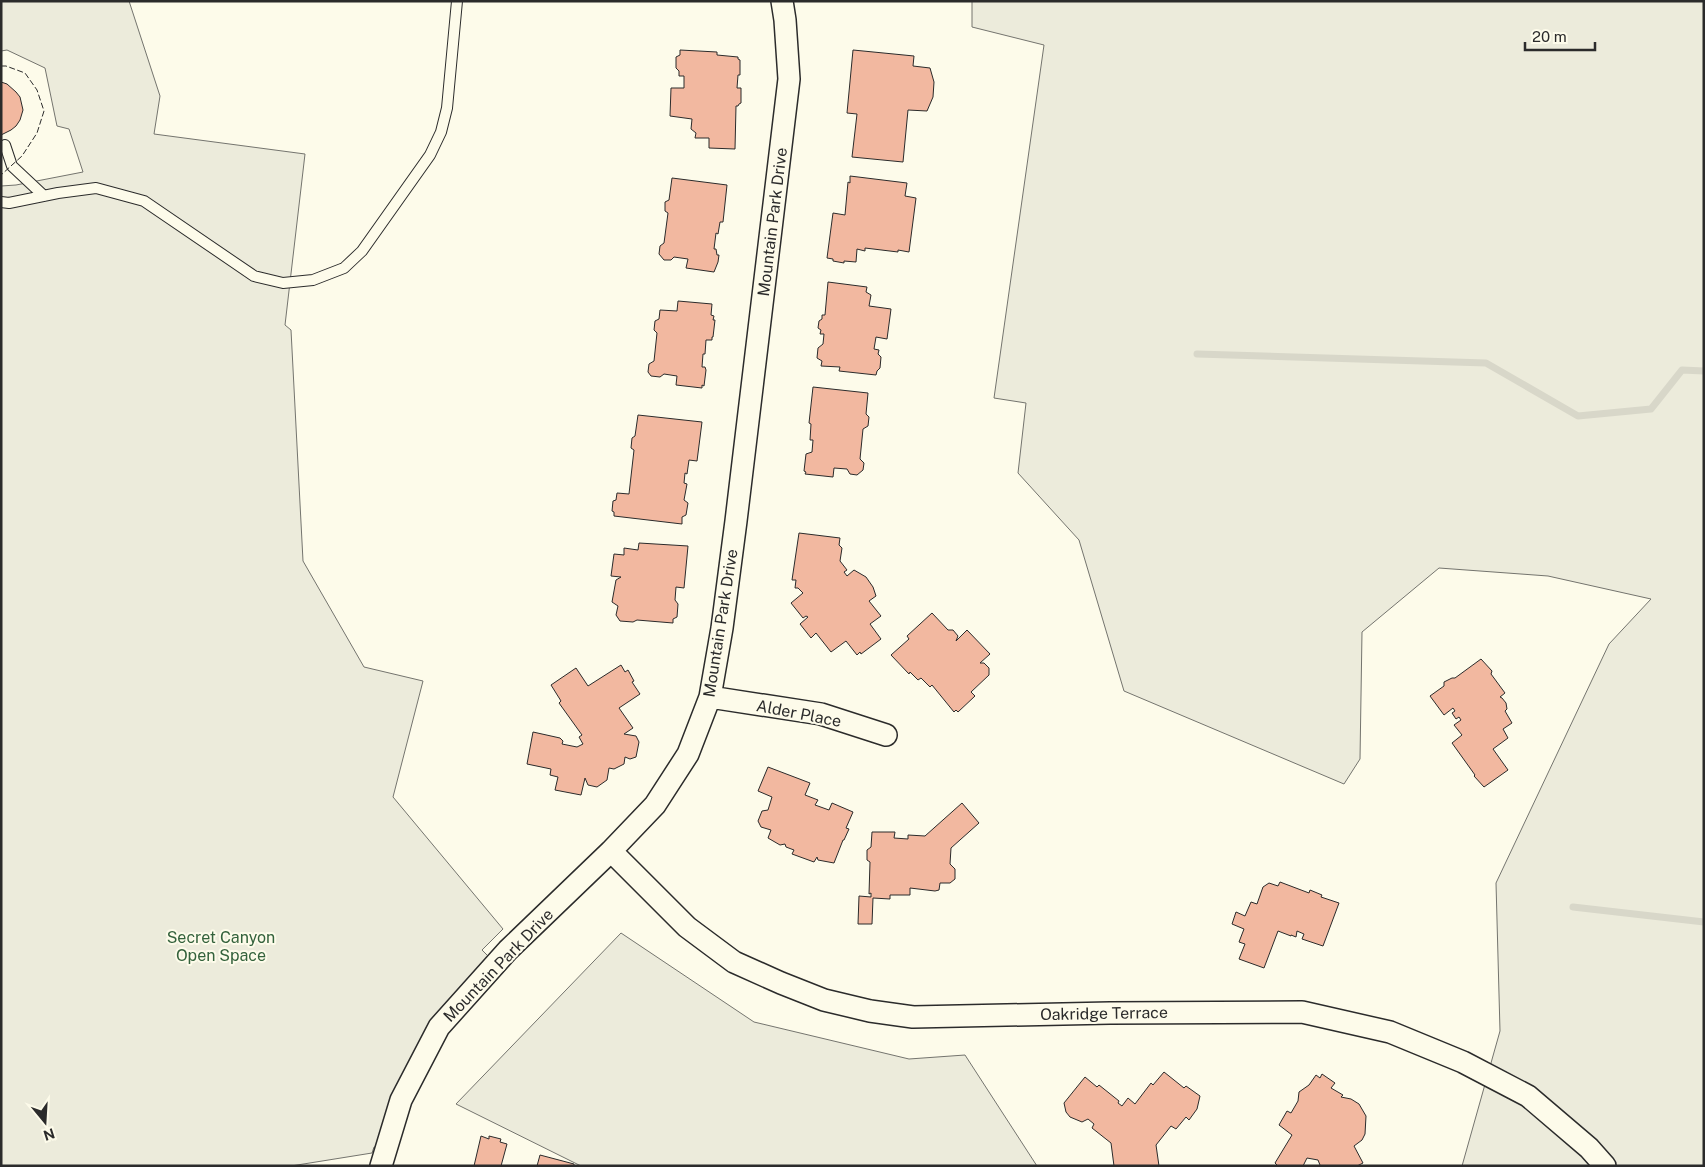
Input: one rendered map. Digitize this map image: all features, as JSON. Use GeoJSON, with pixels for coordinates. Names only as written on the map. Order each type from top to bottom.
{"type":"FeatureCollection","features":[{"type":"Feature","properties":{"kind":"street","name":"Mountain Park Drive"},"geometry":{"type":"LineString","coordinates":[[381,1166],[401,1100],[438,1027],[508,950],[612,852],[654,805],[688,754],[710,697],[722,628],[736,521],[789,79],[782,1]]}},
{"type":"Feature","properties":{"kind":"street","name":"Alder Place"},"geometry":{"type":"LineString","coordinates":[[710,697],[821,714],[886,735]]}},
{"type":"Feature","properties":{"kind":"street","name":"Oakridge Terrace"},"geometry":{"type":"LineString","coordinates":[[612,852],[687,927],[734,962],[824,1000],[870,1011],[913,1017],[1302,1012],[1390,1032],[1463,1062],[1528,1096],[1589,1148],[1605,1166]]}},
{"type":"Feature","properties":{"kind":"lane"},"geometry":{"type":"LineString","coordinates":[[1,202],[9,203],[96,188],[144,202],[254,276],[283,284],[313,280],[344,268],[362,251],[430,155],[441,132],[446,108],[457,1]]}},
{"type":"Feature","properties":{"kind":"lane"},"geometry":{"type":"LineString","coordinates":[[5,145],[12,166],[44,196]]}},
{"type":"Feature","properties":{"kind":"green space","name":"Secret Canyon Open Space"},"geometry":{"type":"Polygon","coordinates":[[[1,1],[129,1],[160,96],[154,134],[305,154],[285,325],[291,330],[303,561],[364,667],[423,681],[393,797],[503,929],[482,950],[499,967],[435,1044],[391,1148],[374,1147],[372,1153],[291,1166],[1,1166],[1,186],[16,185],[83,172],[69,129],[57,126],[45,68],[7,50],[1,51],[1,1]]]}},
{"type":"Feature","properties":{"kind":"green space"},"geometry":{"type":"Polygon","coordinates":[[[972,1],[1704,1],[1704,1166],[1462,1166],[1500,1031],[1496,883],[1609,644],[1651,599],[1548,576],[1439,568],[1362,632],[1360,759],[1344,784],[1124,691],[1079,540],[1018,473],[1026,403],[994,398],[1044,45],[972,27],[972,1]]]}},
{"type":"Feature","properties":{"kind":"green space"},"geometry":{"type":"Polygon","coordinates":[[[621,933],[754,1022],[909,1059],[965,1055],[1037,1166],[581,1166],[456,1104],[621,933]]]}},
{"type":"Feature","properties":{"kind":"building"},"geometry":{"type":"Polygon","coordinates":[[[680,50],[717,52],[717,55],[738,57],[740,60],[740,75],[738,75],[737,88],[741,88],[741,103],[736,106],[735,149],[709,148],[709,138],[695,138],[696,133],[691,129],[692,119],[670,116],[671,88],[684,88],[684,76],[679,76],[679,71],[676,68],[676,57],[680,55],[680,50]]]}},
{"type":"Feature","properties":{"kind":"building"},"geometry":{"type":"Polygon","coordinates":[[[853,50],[914,56],[913,66],[930,68],[934,82],[933,97],[927,111],[908,110],[903,162],[852,157],[857,114],[847,113],[853,50]]]}},
{"type":"Feature","properties":{"kind":"building"},"geometry":{"type":"Polygon","coordinates":[[[1,82],[7,84],[20,97],[23,110],[16,126],[1,135],[1,82]]]}},
{"type":"Feature","properties":{"kind":"building"},"geometry":{"type":"Polygon","coordinates":[[[850,176],[907,183],[905,196],[916,198],[909,252],[865,248],[865,251],[857,249],[856,262],[844,261],[844,263],[827,258],[833,213],[845,215],[850,176]]]}},
{"type":"Feature","properties":{"kind":"building"},"geometry":{"type":"Polygon","coordinates":[[[672,178],[727,185],[723,222],[720,222],[718,234],[716,233],[714,249],[716,249],[717,255],[719,255],[714,272],[686,268],[688,259],[674,257],[671,260],[664,260],[659,254],[660,246],[664,243],[668,213],[665,211],[665,202],[669,200],[672,178]]]}},
{"type":"Feature","properties":{"kind":"building"},"geometry":{"type":"Polygon","coordinates":[[[828,282],[867,287],[866,292],[871,295],[869,306],[891,309],[887,339],[876,337],[874,349],[879,350],[878,354],[881,357],[880,368],[876,375],[839,371],[840,367],[821,366],[822,361],[817,358],[818,348],[823,344],[824,334],[820,334],[821,330],[818,328],[822,315],[825,315],[828,282]]]}},
{"type":"Feature","properties":{"kind":"building"},"geometry":{"type":"Polygon","coordinates":[[[678,301],[712,304],[711,315],[714,316],[713,320],[715,320],[713,337],[712,340],[706,340],[702,367],[705,367],[706,370],[704,386],[702,385],[702,388],[676,385],[677,376],[664,374],[660,377],[651,376],[648,372],[649,364],[654,361],[657,333],[654,330],[655,321],[659,319],[660,310],[677,311],[678,301]]]}},
{"type":"Feature","properties":{"kind":"building"},"geometry":{"type":"Polygon","coordinates":[[[813,387],[868,393],[866,414],[869,417],[868,426],[863,429],[860,459],[864,463],[863,470],[857,475],[850,474],[847,469],[834,468],[833,477],[805,474],[806,454],[812,452],[813,440],[810,440],[811,424],[809,423],[813,387]]]}},
{"type":"Feature","properties":{"kind":"building"},"geometry":{"type":"Polygon","coordinates":[[[638,415],[702,422],[697,461],[689,460],[687,474],[685,473],[684,483],[687,484],[684,500],[688,503],[686,515],[682,517],[682,524],[614,516],[612,511],[613,501],[616,500],[617,493],[629,494],[634,450],[631,448],[632,438],[635,436],[638,415]]]}},
{"type":"Feature","properties":{"kind":"building"},"geometry":{"type":"Polygon","coordinates":[[[799,533],[840,538],[839,545],[842,548],[840,561],[847,570],[844,572],[847,576],[854,570],[866,577],[873,587],[876,596],[869,601],[881,616],[870,624],[881,639],[861,654],[860,652],[857,655],[846,641],[831,652],[816,633],[811,638],[800,624],[808,617],[803,618],[791,603],[803,593],[798,588],[795,588],[796,580],[792,580],[799,533]]]}},
{"type":"Feature","properties":{"kind":"building"},"geometry":{"type":"Polygon","coordinates":[[[639,543],[688,546],[684,588],[676,587],[677,617],[673,619],[673,623],[637,620],[633,622],[620,621],[616,615],[618,606],[612,602],[616,580],[621,577],[611,576],[614,554],[624,555],[624,548],[638,550],[639,543]]]}},
{"type":"Feature","properties":{"kind":"building"},"geometry":{"type":"Polygon","coordinates":[[[932,613],[948,630],[953,630],[958,636],[956,641],[967,630],[990,654],[980,663],[984,663],[989,668],[989,675],[971,692],[975,696],[958,712],[956,710],[954,712],[932,685],[930,687],[921,678],[918,680],[910,672],[909,674],[891,655],[909,639],[907,636],[932,613]]]}},
{"type":"Feature","properties":{"kind":"building"},"geometry":{"type":"Polygon","coordinates":[[[1481,659],[1492,671],[1491,674],[1505,693],[1500,697],[1506,703],[1507,709],[1505,711],[1512,723],[1503,729],[1508,738],[1493,749],[1508,770],[1484,787],[1474,776],[1452,743],[1462,735],[1454,725],[1461,720],[1459,717],[1456,719],[1452,713],[1455,711],[1453,708],[1444,715],[1430,696],[1444,686],[1444,682],[1455,678],[1481,659]]]}},
{"type":"Feature","properties":{"kind":"building"},"geometry":{"type":"Polygon","coordinates":[[[621,665],[625,672],[628,670],[634,681],[632,682],[640,694],[619,708],[633,728],[624,734],[636,736],[639,742],[636,757],[630,759],[625,757],[624,764],[614,769],[609,768],[607,780],[597,787],[588,785],[585,778],[581,795],[555,790],[558,777],[550,775],[551,769],[527,764],[533,732],[560,738],[563,741],[562,744],[577,747],[583,744],[579,737],[582,735],[559,703],[561,701],[551,685],[576,668],[588,686],[621,665]]]}},
{"type":"Feature","properties":{"kind":"building"},"geometry":{"type":"Polygon","coordinates":[[[768,767],[810,783],[805,795],[818,800],[815,805],[829,810],[832,803],[853,812],[846,828],[849,829],[834,863],[818,860],[817,857],[814,862],[792,854],[794,850],[786,847],[785,844],[780,845],[768,838],[771,830],[761,827],[758,821],[762,811],[768,810],[772,797],[758,791],[768,767]]]}},
{"type":"Feature","properties":{"kind":"building"},"geometry":{"type":"Polygon","coordinates":[[[962,803],[979,823],[951,848],[950,864],[955,869],[955,879],[950,883],[940,883],[939,890],[935,891],[910,888],[910,895],[890,895],[890,899],[873,898],[872,924],[858,924],[859,896],[871,897],[871,893],[869,894],[870,862],[867,860],[867,850],[871,847],[872,832],[895,832],[894,838],[908,839],[908,835],[925,836],[962,803]]]}},
{"type":"Feature","properties":{"kind":"building"},"geometry":{"type":"Polygon","coordinates":[[[1280,882],[1309,893],[1310,890],[1322,895],[1321,897],[1339,903],[1323,946],[1302,939],[1304,934],[1297,931],[1296,937],[1278,931],[1264,968],[1239,959],[1245,944],[1239,942],[1244,929],[1232,924],[1236,912],[1245,916],[1251,902],[1257,904],[1263,887],[1269,883],[1278,886],[1280,882]]]}},
{"type":"Feature","properties":{"kind":"building"},"geometry":{"type":"Polygon","coordinates":[[[1164,1072],[1184,1088],[1186,1086],[1200,1096],[1197,1109],[1189,1120],[1186,1117],[1176,1129],[1171,1126],[1156,1145],[1159,1166],[1114,1166],[1111,1143],[1092,1128],[1094,1124],[1088,1119],[1082,1122],[1070,1117],[1066,1112],[1064,1103],[1085,1077],[1097,1087],[1099,1085],[1119,1101],[1118,1103],[1122,1106],[1128,1098],[1135,1104],[1151,1083],[1153,1085],[1164,1072]]]}},
{"type":"Feature","properties":{"kind":"building"},"geometry":{"type":"Polygon","coordinates":[[[1322,1074],[1335,1083],[1331,1088],[1343,1095],[1341,1097],[1351,1099],[1359,1104],[1366,1116],[1365,1134],[1362,1140],[1354,1146],[1363,1163],[1357,1166],[1319,1166],[1318,1160],[1307,1158],[1303,1166],[1278,1166],[1275,1163],[1292,1135],[1279,1125],[1287,1111],[1291,1113],[1298,1101],[1299,1092],[1309,1085],[1316,1075],[1320,1078],[1322,1074]]]}},
{"type":"Feature","properties":{"kind":"building"},"geometry":{"type":"Polygon","coordinates":[[[481,1136],[489,1139],[489,1136],[501,1139],[500,1142],[507,1144],[501,1166],[474,1166],[481,1136]]]}},
{"type":"Feature","properties":{"kind":"building"},"geometry":{"type":"Polygon","coordinates":[[[540,1155],[574,1164],[574,1166],[537,1166],[540,1155]]]}},
{"type":"Feature","properties":{"kind":"waterway"},"geometry":{"type":"LineString","coordinates":[[1197,354],[1486,363],[1578,416],[1651,409],[1682,370],[1704,371]]}},
{"type":"Feature","properties":{"kind":"waterway"},"geometry":{"type":"LineString","coordinates":[[1573,907],[1704,922]]}},
{"type":"Feature","properties":{"kind":"fence"},"geometry":{"type":"LineString","coordinates":[[1,66],[25,73],[37,90],[44,111],[37,133],[22,156],[1,175]]}}]}
